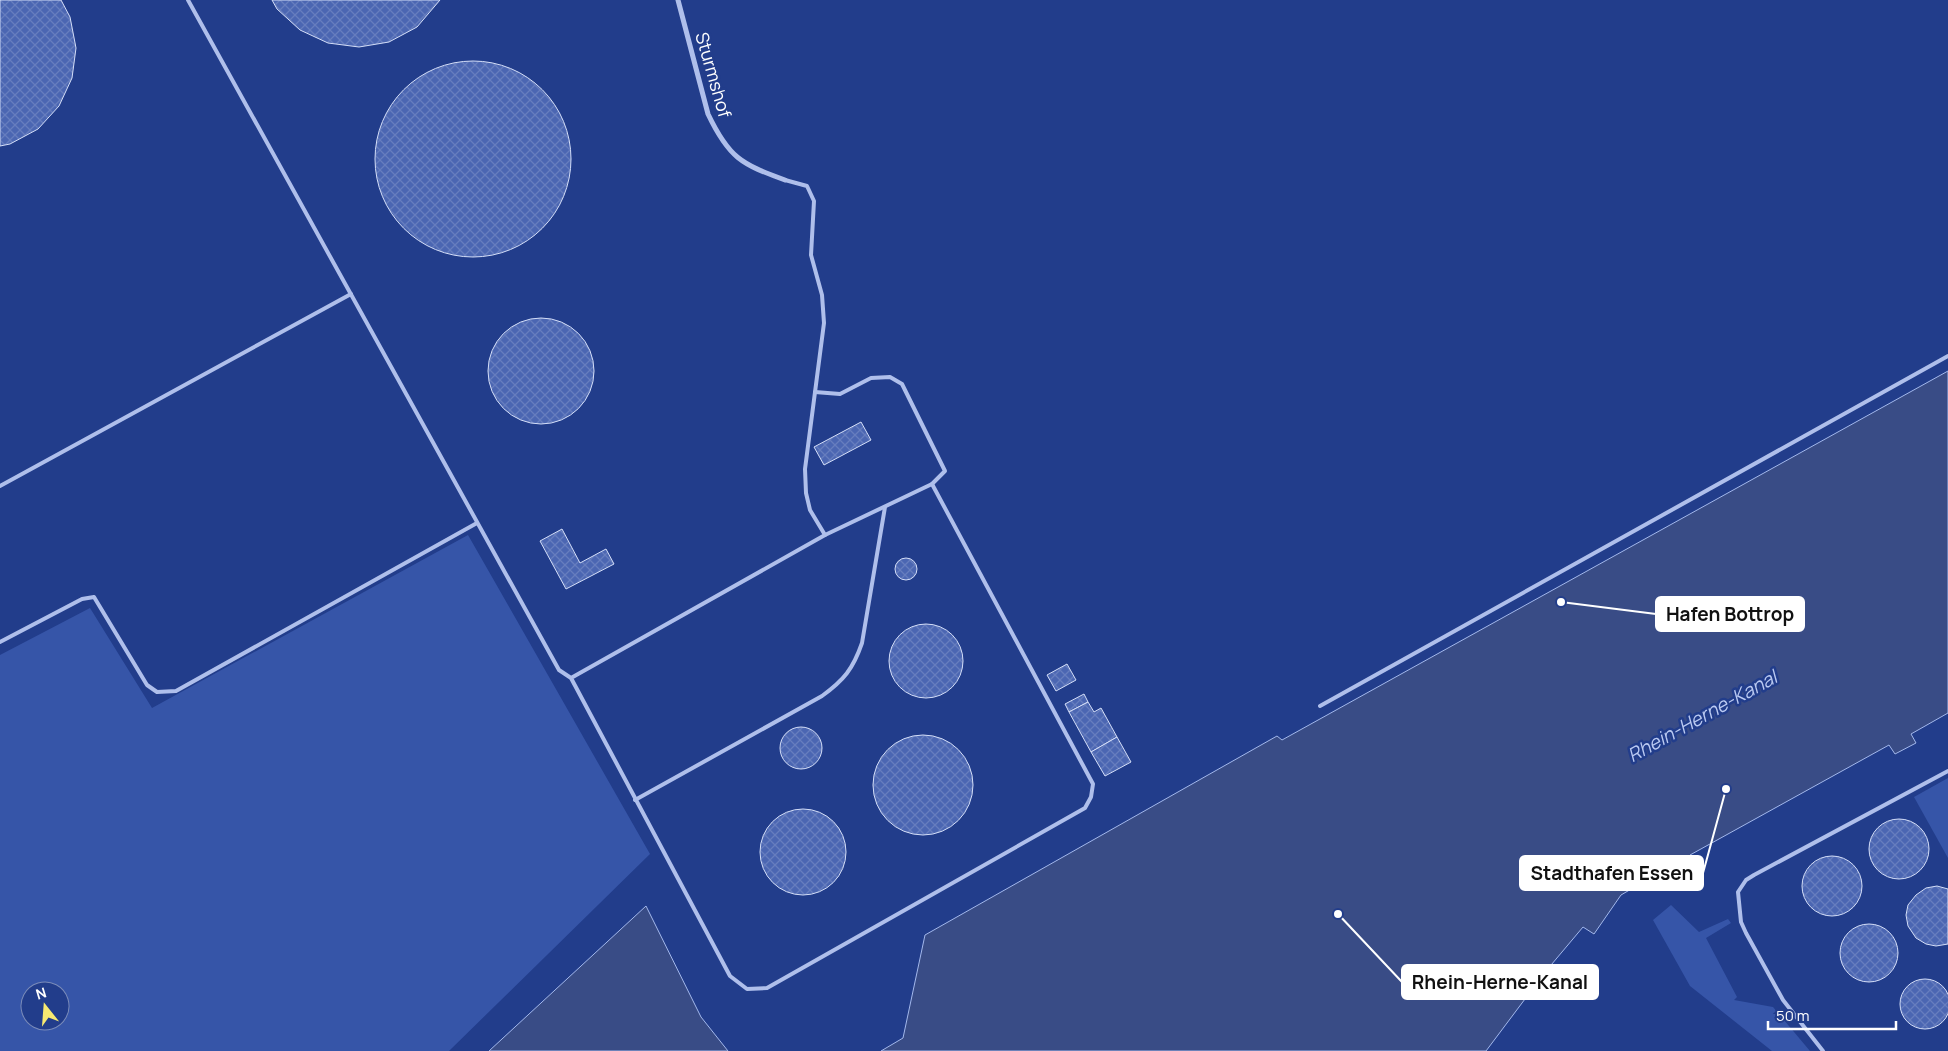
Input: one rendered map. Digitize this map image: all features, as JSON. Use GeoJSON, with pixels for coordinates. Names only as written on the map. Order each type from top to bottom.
{"type":"FeatureCollection","features":[{"type":"Feature","properties":{"kind":"street","name":"Sturmshof"},"geometry":{"type":"LineString","coordinates":[[678,0],[708,114],[716,132],[731,151],[750,167],[785,180]]}},
{"type":"Feature","properties":{"kind":"lane"},"geometry":{"type":"LineString","coordinates":[[188,0],[558,670],[571,678],[730,976],[747,989],[767,988],[1085,808],[1091,797],[1092,784],[932,484]]}},
{"type":"Feature","properties":{"kind":"lane"},"geometry":{"type":"LineString","coordinates":[[785,180],[799,182],[808,186],[814,201],[811,255],[822,295],[824,323],[805,470],[806,493],[810,510],[825,535]]}},
{"type":"Feature","properties":{"kind":"lane"},"geometry":{"type":"LineString","coordinates":[[0,486],[351,294]]}},
{"type":"Feature","properties":{"kind":"lane"},"geometry":{"type":"LineString","coordinates":[[1320,706],[1948,356]]}},
{"type":"Feature","properties":{"kind":"lane"},"geometry":{"type":"LineString","coordinates":[[571,678],[825,535],[932,484],[945,471],[902,384],[890,377],[871,378],[840,394],[815,392]]}},
{"type":"Feature","properties":{"kind":"lane"},"geometry":{"type":"LineString","coordinates":[[635,800],[822,696],[840,682],[855,663],[862,643],[885,506]]}},
{"type":"Feature","properties":{"kind":"lane"},"geometry":{"type":"LineString","coordinates":[[0,642],[82,599],[94,597],[147,685],[157,692],[176,691],[478,523]]}},
{"type":"Feature","properties":{"kind":"lane"},"geometry":{"type":"LineString","coordinates":[[1822,1051],[1783,1000],[1746,933],[1741,922],[1738,892],[1746,880],[1754,875],[1948,771]]}},
{"type":"Feature","properties":{"kind":"shaded area"},"geometry":{"type":"Polygon","coordinates":[[[468,535],[650,854],[449,1051],[0,1051],[0,655],[90,608],[152,708],[468,535]]]}},
{"type":"Feature","properties":{"kind":"shaded area"},"geometry":{"type":"Polygon","coordinates":[[[1948,778],[1948,858],[1914,797],[1948,778]]]}},
{"type":"Feature","properties":{"kind":"shaded area"},"geometry":{"type":"Polygon","coordinates":[[[1671,905],[1699,932],[1728,919],[1731,923],[1706,938],[1737,997],[1734,1000],[1773,1007],[1810,1051],[1772,1051],[1690,986],[1653,920],[1671,905]]]}},
{"type":"Feature","properties":{"kind":"water"},"geometry":{"type":"Polygon","coordinates":[[[1948,371],[1948,713],[1911,734],[1916,743],[1895,754],[1889,745],[1690,855],[1696,867],[1671,881],[1666,870],[1662,871],[1621,895],[1594,934],[1583,927],[1546,971],[1486,1051],[881,1051],[903,1038],[925,935],[1277,736],[1282,740],[1948,371]]]}},
{"type":"Feature","properties":{"kind":"water"},"geometry":{"type":"Polygon","coordinates":[[[646,906],[701,1017],[728,1051],[489,1051],[646,906]]]}},
{"type":"Feature","properties":{"kind":"building"},"geometry":{"type":"Polygon","coordinates":[[[0,0],[61,0],[70,17],[76,48],[72,78],[59,106],[38,129],[10,144],[0,146],[0,0]]]}},
{"type":"Feature","properties":{"kind":"building"},"geometry":{"type":"Polygon","coordinates":[[[272,0],[440,0],[417,27],[389,42],[359,47],[328,43],[300,30],[277,9],[272,0]]]}},
{"type":"Feature","properties":{"kind":"building"},"geometry":{"type":"Polygon","coordinates":[[[463,61],[483,61],[511,68],[528,77],[543,89],[555,104],[564,121],[571,149],[571,169],[564,197],[555,214],[543,229],[528,241],[511,250],[483,257],[463,257],[435,250],[418,241],[403,229],[391,214],[382,197],[375,169],[375,149],[382,121],[391,104],[403,89],[418,77],[435,68],[463,61]]]}},
{"type":"Feature","properties":{"kind":"building"},"geometry":{"type":"Polygon","coordinates":[[[541,318],[561,322],[579,333],[590,351],[594,371],[590,391],[579,409],[561,420],[541,424],[521,420],[503,409],[492,391],[488,371],[492,351],[503,333],[521,322],[541,318]]]}},
{"type":"Feature","properties":{"kind":"building"},"geometry":{"type":"Polygon","coordinates":[[[861,422],[871,440],[824,465],[814,447],[861,422]]]}},
{"type":"Feature","properties":{"kind":"building"},"geometry":{"type":"Polygon","coordinates":[[[562,529],[580,563],[606,549],[614,564],[566,589],[540,541],[562,529]]]}},
{"type":"Feature","properties":{"kind":"building"},"geometry":{"type":"Polygon","coordinates":[[[902,558],[910,558],[917,565],[917,573],[910,580],[902,580],[895,573],[895,565],[902,558]]]}},
{"type":"Feature","properties":{"kind":"building"},"geometry":{"type":"Polygon","coordinates":[[[926,624],[940,627],[952,635],[960,647],[963,661],[960,675],[952,687],[940,695],[926,698],[912,695],[900,687],[892,675],[889,661],[892,647],[900,635],[912,627],[926,624]]]}},
{"type":"Feature","properties":{"kind":"building"},"geometry":{"type":"Polygon","coordinates":[[[1067,664],[1076,680],[1056,691],[1047,675],[1067,664]]]}},
{"type":"Feature","properties":{"kind":"building"},"geometry":{"type":"Polygon","coordinates":[[[1084,694],[1088,702],[1069,712],[1065,704],[1084,694]]]}},
{"type":"Feature","properties":{"kind":"building"},"geometry":{"type":"Polygon","coordinates":[[[1088,702],[1094,712],[1101,708],[1117,737],[1091,752],[1069,712],[1088,702]]]}},
{"type":"Feature","properties":{"kind":"building"},"geometry":{"type":"Polygon","coordinates":[[[801,727],[816,733],[822,748],[816,763],[801,769],[786,763],[780,748],[786,733],[801,727]]]}},
{"type":"Feature","properties":{"kind":"building"},"geometry":{"type":"Polygon","coordinates":[[[923,735],[942,739],[958,750],[969,766],[973,785],[969,804],[958,820],[942,831],[923,835],[904,831],[888,820],[877,804],[873,785],[877,766],[888,750],[904,739],[923,735]]]}},
{"type":"Feature","properties":{"kind":"building"},"geometry":{"type":"Polygon","coordinates":[[[1117,737],[1131,762],[1105,776],[1091,752],[1117,737]]]}},
{"type":"Feature","properties":{"kind":"building"},"geometry":{"type":"Polygon","coordinates":[[[803,809],[819,812],[827,816],[839,828],[843,836],[846,852],[843,868],[839,876],[827,888],[819,892],[803,895],[787,892],[779,888],[767,876],[763,868],[760,852],[763,836],[767,828],[779,816],[787,812],[803,809]]]}},
{"type":"Feature","properties":{"kind":"building"},"geometry":{"type":"Polygon","coordinates":[[[1893,819],[1905,819],[1916,824],[1924,832],[1929,843],[1927,861],[1916,874],[1905,879],[1893,879],[1882,874],[1874,866],[1869,855],[1869,843],[1874,832],[1882,824],[1893,819]]]}},
{"type":"Feature","properties":{"kind":"building"},"geometry":{"type":"Polygon","coordinates":[[[1832,856],[1849,861],[1857,869],[1862,886],[1857,903],[1849,911],[1832,916],[1815,911],[1807,903],[1802,886],[1807,869],[1815,861],[1832,856]]]}},
{"type":"Feature","properties":{"kind":"building"},"geometry":{"type":"Polygon","coordinates":[[[1937,886],[1948,889],[1948,944],[1936,946],[1926,944],[1916,938],[1908,926],[1906,915],[1908,905],[1916,895],[1926,888],[1937,886]]]}},
{"type":"Feature","properties":{"kind":"building"},"geometry":{"type":"Polygon","coordinates":[[[1863,924],[1875,924],[1890,932],[1898,947],[1898,959],[1890,974],[1875,982],[1863,982],[1848,974],[1840,959],[1840,947],[1848,932],[1863,924]]]}},
{"type":"Feature","properties":{"kind":"building"},"geometry":{"type":"Polygon","coordinates":[[[1930,979],[1943,986],[1949,994],[1949,1014],[1943,1022],[1935,1028],[1920,1029],[1907,1022],[1901,1014],[1900,999],[1907,986],[1915,980],[1930,979]]]}},
{"type":"Feature","properties":{"kind":"place","name":"Hafen Bottrop"},"geometry":{"type":"Point","coordinates":[1561,602]}},
{"type":"Feature","properties":{"kind":"place","name":"Stadthafen Essen"},"geometry":{"type":"Point","coordinates":[1726,789]}},
{"type":"Feature","properties":{"kind":"place","name":"Rhein-Herne-Kanal"},"geometry":{"type":"Point","coordinates":[1338,914]}}]}
